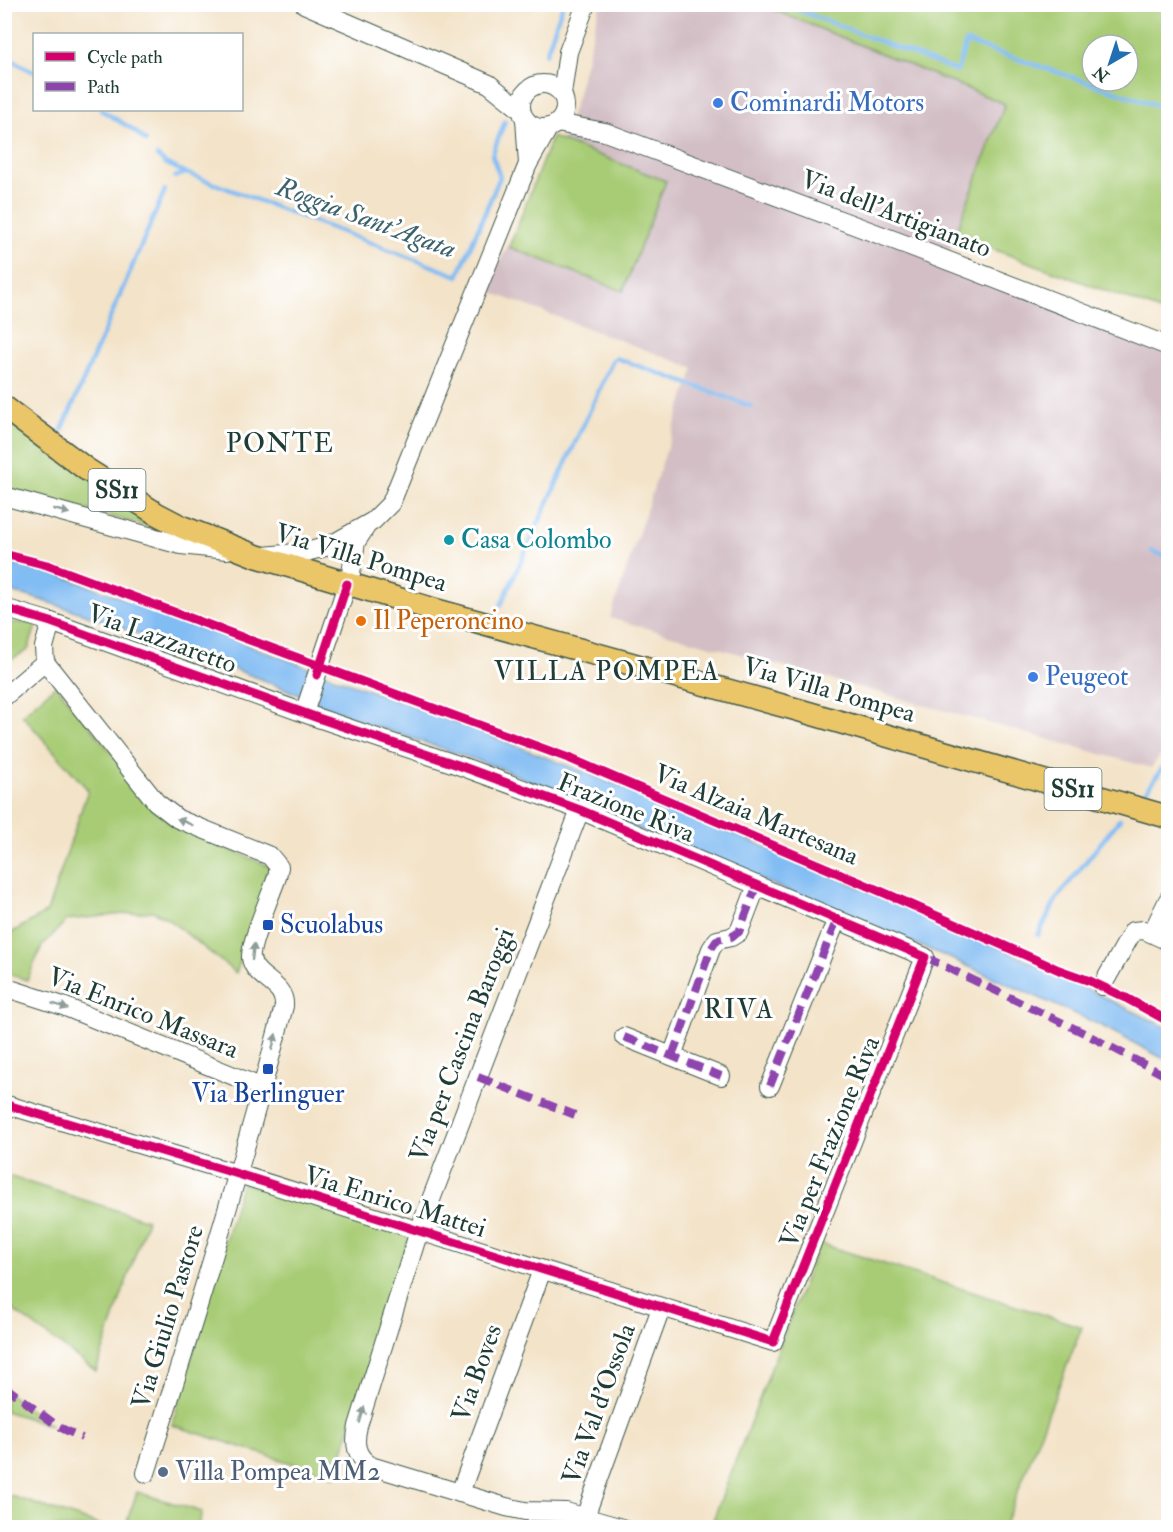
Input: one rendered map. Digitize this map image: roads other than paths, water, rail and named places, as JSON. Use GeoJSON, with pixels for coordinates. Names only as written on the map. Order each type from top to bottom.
{"type":"FeatureCollection","features":[{"type":"Feature","properties":{"kind":"main road","name":"SS11"},"geometry":{"type":"LineString","coordinates":[[4,407],[123,495],[182,527],[250,554]]}},
{"type":"Feature","properties":{"kind":"main road","name":"Via Villa Pompea"},"geometry":{"type":"LineString","coordinates":[[250,554],[607,659],[978,761],[1168,817]]}},
{"type":"Feature","properties":{"kind":"street"},"geometry":{"type":"LineString","coordinates":[[250,554],[306,552],[323,548],[367,525],[381,515],[395,497],[528,164],[553,125],[562,117],[568,52],[586,4]]}},
{"type":"Feature","properties":{"kind":"street"},"geometry":{"type":"LineString","coordinates":[[313,6],[489,84],[519,88],[536,85],[554,86],[564,98]]}},
{"type":"Feature","properties":{"kind":"street"},"geometry":{"type":"LineString","coordinates":[[528,164],[522,96],[568,52]]}},
{"type":"Feature","properties":{"kind":"street"},"geometry":{"type":"LineString","coordinates":[[489,84],[536,127],[553,125]]}},
{"type":"Feature","properties":{"kind":"street","name":"Via dell'Artigianato"},"geometry":{"type":"LineString","coordinates":[[564,98],[605,132]]}},
{"type":"Feature","properties":{"kind":"street","name":"Via dell'Artigianato"},"geometry":{"type":"LineString","coordinates":[[553,125],[605,132],[1168,346]]}},
{"type":"Feature","properties":{"kind":"street","name":"Via Villa Pompea"},"geometry":{"type":"LineString","coordinates":[[4,496],[181,545],[250,554]]}},
{"type":"Feature","properties":{"kind":"street"},"geometry":{"type":"LineString","coordinates":[[307,707],[347,584],[356,542],[367,525]]}},
{"type":"Feature","properties":{"kind":"street","name":"Via Lazzaretto"},"geometry":{"type":"LineString","coordinates":[[4,608],[307,707]]}},
{"type":"Feature","properties":{"kind":"street"},"geometry":{"type":"LineString","coordinates":[[4,697],[45,662],[44,647],[51,622]]}},
{"type":"Feature","properties":{"kind":"street","name":"Via Giulio Pastore"},"geometry":{"type":"LineString","coordinates":[[45,662],[162,808],[178,819],[270,856],[278,864],[278,877],[250,954],[255,968],[284,997],[284,1006],[263,1088],[194,1324],[146,1473]]}},
{"type":"Feature","properties":{"kind":"street","name":"Frazione Riva"},"geometry":{"type":"LineString","coordinates":[[307,707],[580,810],[925,957]]}},
{"type":"Feature","properties":{"kind":"street","name":"Via per Cascina Baroggi"},"geometry":{"type":"LineString","coordinates":[[460,1493],[371,1466],[360,1457],[356,1449],[356,1432],[418,1231],[580,810]]}},
{"type":"Feature","properties":{"kind":"street"},"geometry":{"type":"LineString","coordinates":[[672,1056],[711,949],[717,940],[731,937],[739,932],[757,885]]}},
{"type":"Feature","properties":{"kind":"street"},"geometry":{"type":"LineString","coordinates":[[1152,933],[1168,900]]}},
{"type":"Feature","properties":{"kind":"street"},"geometry":{"type":"LineString","coordinates":[[770,1086],[837,919]]}},
{"type":"Feature","properties":{"kind":"street"},"geometry":{"type":"LineString","coordinates":[[1102,986],[1130,934],[1140,929],[1168,941]]}},
{"type":"Feature","properties":{"kind":"street","name":"Via per Frazione Riva"},"geometry":{"type":"LineString","coordinates":[[773,1342],[925,957]]}},
{"type":"Feature","properties":{"kind":"street","name":"Via Enrico Massara"},"geometry":{"type":"LineString","coordinates":[[4,987],[63,1006],[263,1088]]}},
{"type":"Feature","properties":{"kind":"street"},"geometry":{"type":"LineString","coordinates":[[624,1037],[721,1076]]}},
{"type":"Feature","properties":{"kind":"street","name":"Via Enrico Mattei"},"geometry":{"type":"LineString","coordinates":[[4,1104],[238,1174],[773,1342]]}},
{"type":"Feature","properties":{"kind":"street","name":"Via Boves"},"geometry":{"type":"LineString","coordinates":[[460,1493],[543,1270]]}},
{"type":"Feature","properties":{"kind":"street","name":"Via Val d'Ossola"},"geometry":{"type":"LineString","coordinates":[[585,1517],[660,1308]]}},
{"type":"Feature","properties":{"kind":"street"},"geometry":{"type":"LineString","coordinates":[[460,1493],[516,1509],[558,1511],[622,1527]]}},
{"type":"Feature","properties":{"kind":"water"},"geometry":{"type":"Polygon","coordinates":[[[5,562],[59,575],[478,731],[633,791],[982,939],[1168,1028],[1168,1061],[1100,1025],[945,956],[619,821],[500,768],[364,722],[266,681],[85,614],[5,591],[5,562]]]}},
{"type":"Feature","properties":{"kind":"waterway","name":"Roggia Sant'Agata"},"geometry":{"type":"LineString","coordinates":[[546,54],[563,4]]}},
{"type":"Feature","properties":{"kind":"waterway"},"geometry":{"type":"LineString","coordinates":[[782,4],[957,71],[966,42],[1168,109]]}},
{"type":"Feature","properties":{"kind":"waterway"},"geometry":{"type":"LineString","coordinates":[[4,56],[33,71]]}},
{"type":"Feature","properties":{"kind":"waterway"},"geometry":{"type":"LineString","coordinates":[[103,111],[132,129],[146,141]]}},
{"type":"Feature","properties":{"kind":"waterway","name":"Roggia Sant'Agata"},"geometry":{"type":"LineString","coordinates":[[175,177],[186,173],[458,276],[500,177],[492,155],[505,121]]}},
{"type":"Feature","properties":{"kind":"waterway"},"geometry":{"type":"LineString","coordinates":[[157,156],[165,163],[186,173]]}},
{"type":"Feature","properties":{"kind":"waterway","name":"Roggia Sant'Agata"},"geometry":{"type":"LineString","coordinates":[[62,430],[165,190]]}},
{"type":"Feature","properties":{"kind":"waterway"},"geometry":{"type":"LineString","coordinates":[[501,605],[613,360],[616,358],[751,406]]}},
{"type":"Feature","properties":{"kind":"waterway"},"geometry":{"type":"LineString","coordinates":[[1152,551],[1168,557]]}},
{"type":"Feature","properties":{"kind":"waterway"},"geometry":{"type":"LineString","coordinates":[[1146,792],[1168,760]]}},
{"type":"Feature","properties":{"kind":"waterway"},"geometry":{"type":"LineString","coordinates":[[1038,935],[1057,898],[1120,819]]}},
{"type":"Feature","properties":{"kind":"place","name":"Cominardi Motors"},"geometry":{"type":"Point","coordinates":[718,103]}},
{"type":"Feature","properties":{"kind":"place","name":"Casa Colombo"},"geometry":{"type":"Point","coordinates":[449,540]}},
{"type":"Feature","properties":{"kind":"place","name":"Il Peperoncino"},"geometry":{"type":"Point","coordinates":[361,621]}},
{"type":"Feature","properties":{"kind":"place","name":"Peugeot"},"geometry":{"type":"Point","coordinates":[1033,677]}},
{"type":"Feature","properties":{"kind":"place","name":"Scuolabus"},"geometry":{"type":"Point","coordinates":[268,925]}},
{"type":"Feature","properties":{"kind":"place","name":"Via Berlinguer"},"geometry":{"type":"Point","coordinates":[268,1069]}},
{"type":"Feature","properties":{"kind":"place","name":"Villa Pompea MM2"},"geometry":{"type":"Point","coordinates":[163,1472]}},
{"type":"Feature","properties":{"kind":"district","name":"PONTE"},"geometry":{"type":"Point","coordinates":[280,443]}},
{"type":"Feature","properties":{"kind":"district","name":"VILLA POMPEA"},"geometry":{"type":"Point","coordinates":[607,671]}},
{"type":"Feature","properties":{"kind":"district","name":"RIVA"},"geometry":{"type":"Point","coordinates":[739,1009]}}]}
